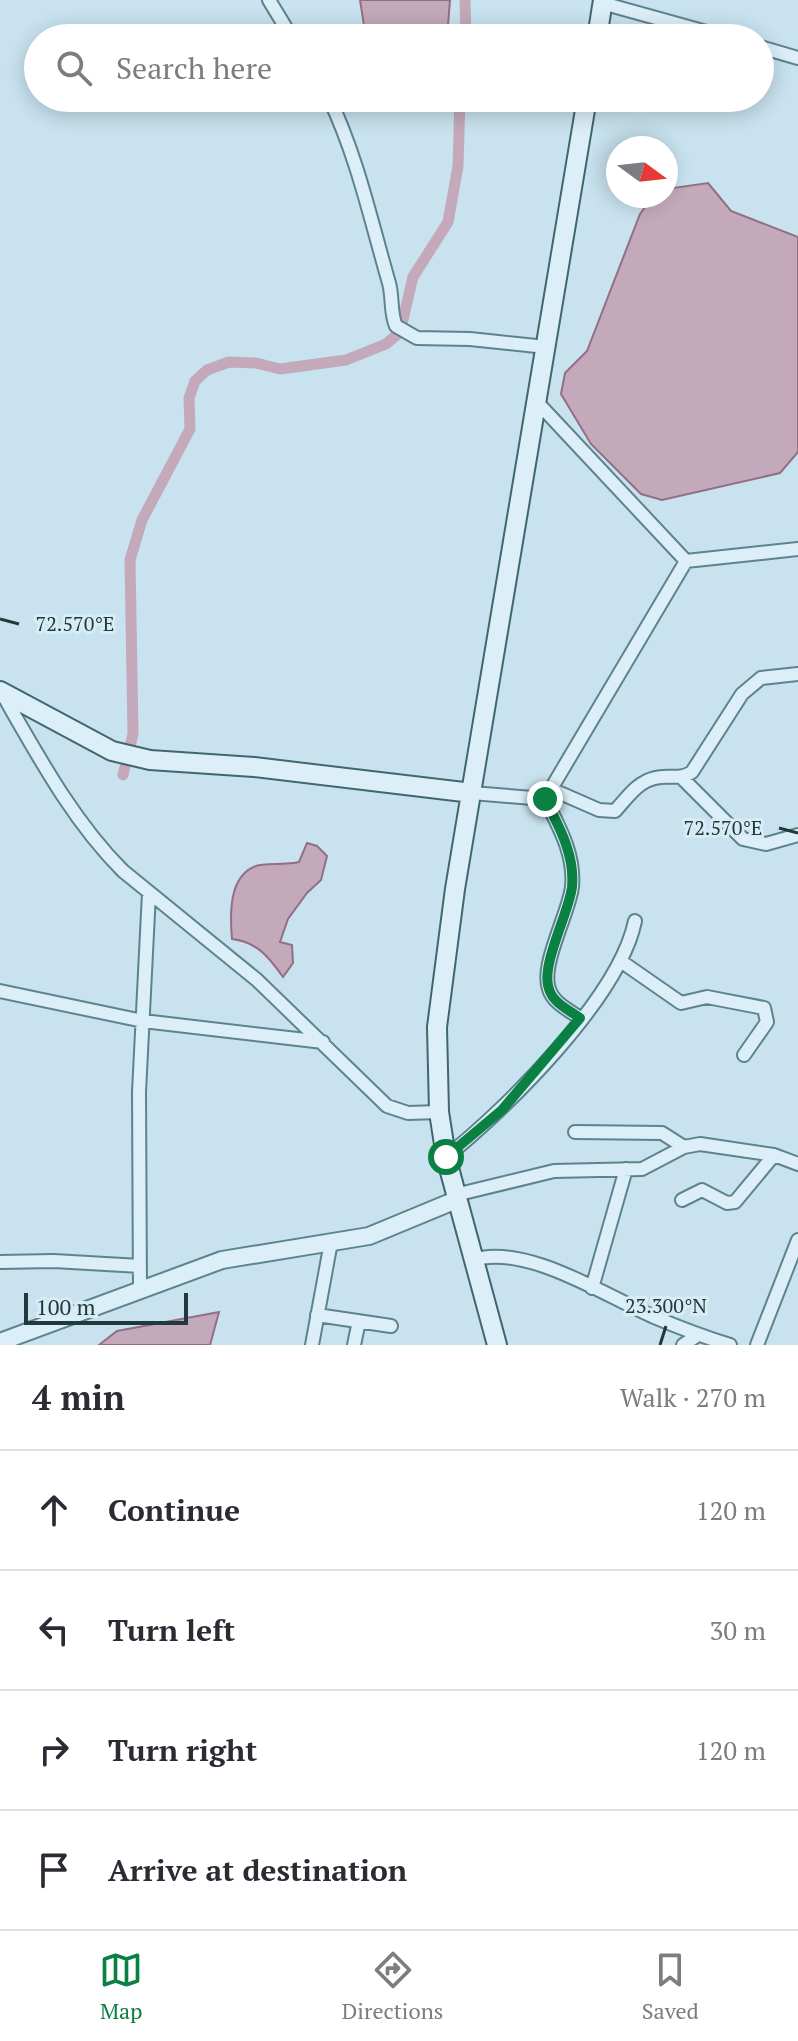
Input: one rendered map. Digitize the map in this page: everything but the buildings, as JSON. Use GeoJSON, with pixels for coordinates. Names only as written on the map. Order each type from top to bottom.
{"type":"FeatureCollection","features":[{"type":"Feature","properties":{"kind":"main road"},"geometry":{"type":"LineString","coordinates":[[599,24],[603,1]]}},
{"type":"Feature","properties":{"kind":"main road"},"geometry":{"type":"LineString","coordinates":[[497,1345],[446,1157],[439,1112],[437,1027],[472,793],[585,112]]}},
{"type":"Feature","properties":{"kind":"main road"},"geometry":{"type":"LineString","coordinates":[[1,692],[112,751],[150,760],[254,767],[472,793]]}},
{"type":"Feature","properties":{"kind":"street"},"geometry":{"type":"LineString","coordinates":[[269,0],[284,24]]}},
{"type":"Feature","properties":{"kind":"street"},"geometry":{"type":"LineString","coordinates":[[603,1],[681,24]]}},
{"type":"Feature","properties":{"kind":"street"},"geometry":{"type":"LineString","coordinates":[[774,51],[798,58]]}},
{"type":"Feature","properties":{"kind":"street"},"geometry":{"type":"LineString","coordinates":[[335,112],[354,155],[360,188],[401,330],[417,338],[470,339],[546,347]]}},
{"type":"Feature","properties":{"kind":"street"},"geometry":{"type":"LineString","coordinates":[[537,402],[686,561]]}},
{"type":"Feature","properties":{"kind":"street"},"geometry":{"type":"LineString","coordinates":[[686,561],[798,549]]}},
{"type":"Feature","properties":{"kind":"street"},"geometry":{"type":"LineString","coordinates":[[548,794],[686,561]]}},
{"type":"Feature","properties":{"kind":"street"},"geometry":{"type":"LineString","coordinates":[[472,793],[548,794],[607,812],[615,811],[640,784],[653,778],[683,779],[692,772],[742,694],[761,678],[798,674]]}},
{"type":"Feature","properties":{"kind":"street"},"geometry":{"type":"LineString","coordinates":[[1,692],[45,768],[108,855],[149,893],[219,947],[394,1110],[439,1112]]}},
{"type":"Feature","properties":{"kind":"street"},"geometry":{"type":"LineString","coordinates":[[683,779],[743,839],[766,844],[798,835]]}},
{"type":"Feature","properties":{"kind":"street"},"geometry":{"type":"LineString","coordinates":[[548,794],[564,835],[572,869],[572,888],[548,972],[549,989],[556,1001],[580,1018]]}},
{"type":"Feature","properties":{"kind":"street"},"geometry":{"type":"LineString","coordinates":[[140,1291],[143,1021],[149,893]]}},
{"type":"Feature","properties":{"kind":"street"},"geometry":{"type":"LineString","coordinates":[[446,1157],[502,1110],[580,1018],[622,962],[635,921]]}},
{"type":"Feature","properties":{"kind":"street"},"geometry":{"type":"LineString","coordinates":[[622,962],[681,1003],[707,997],[764,1008],[767,1022],[744,1055]]}},
{"type":"Feature","properties":{"kind":"street"},"geometry":{"type":"LineString","coordinates":[[0,991],[143,1021],[323,1042]]}},
{"type":"Feature","properties":{"kind":"street"},"geometry":{"type":"LineString","coordinates":[[575,1132],[662,1133],[684,1147]]}},
{"type":"Feature","properties":{"kind":"street"},"geometry":{"type":"LineString","coordinates":[[0,1342],[222,1260],[369,1236],[554,1171],[626,1169],[654,1164],[684,1147],[716,1145],[774,1155],[798,1164]]}},
{"type":"Feature","properties":{"kind":"street"},"geometry":{"type":"LineString","coordinates":[[682,1200],[702,1190],[727,1203],[735,1202],[774,1155]]}},
{"type":"Feature","properties":{"kind":"street"},"geometry":{"type":"LineString","coordinates":[[592,1288],[626,1169]]}},
{"type":"Feature","properties":{"kind":"street"},"geometry":{"type":"LineString","coordinates":[[757,1345],[798,1240]]}},
{"type":"Feature","properties":{"kind":"street"},"geometry":{"type":"LineString","coordinates":[[312,1345],[331,1242]]}},
{"type":"Feature","properties":{"kind":"street"},"geometry":{"type":"LineString","coordinates":[[471,1256],[525,1260],[698,1335],[730,1345]]}},
{"type":"Feature","properties":{"kind":"street"},"geometry":{"type":"LineString","coordinates":[[0,1262],[54,1261],[140,1266]]}},
{"type":"Feature","properties":{"kind":"street"},"geometry":{"type":"LineString","coordinates":[[317,1315],[391,1326]]}},
{"type":"Feature","properties":{"kind":"street"},"geometry":{"type":"LineString","coordinates":[[354,1345],[359,1321]]}},
{"type":"Feature","properties":{"kind":"street"},"geometry":{"type":"LineString","coordinates":[[683,1345],[698,1335]]}},
{"type":"Feature","properties":{"kind":"shaded area"},"geometry":{"type":"Polygon","coordinates":[[[360,0],[450,0],[448,24],[364,24],[360,0]]]}},
{"type":"Feature","properties":{"kind":"shaded area"},"geometry":{"type":"Polygon","coordinates":[[[708,183],[731,211],[798,237],[798,452],[780,473],[662,500],[641,494],[591,444],[561,394],[565,373],[587,351],[640,214],[644,208],[678,208],[678,187],[708,183]]]}},
{"type":"Feature","properties":{"kind":"shaded area"},"geometry":{"type":"Polygon","coordinates":[[[307,843],[317,846],[327,856],[321,880],[288,919],[280,942],[292,945],[293,963],[283,977],[262,952],[249,943],[232,939],[233,898],[240,878],[247,871],[259,865],[299,862],[307,843]]]}},
{"type":"Feature","properties":{"kind":"shaded area"},"geometry":{"type":"Polygon","coordinates":[[[219,1312],[210,1345],[99,1345],[117,1331],[219,1312]]]}},
{"type":"Feature","properties":{"kind":"waterway"},"geometry":{"type":"LineString","coordinates":[[465,0],[466,24]]}},
{"type":"Feature","properties":{"kind":"waterway"},"geometry":{"type":"LineString","coordinates":[[123,775],[133,734],[130,560],[142,520],[190,429],[189,398],[195,381],[207,370],[229,362],[256,363],[280,369],[346,360],[386,344],[400,332],[413,277],[448,222],[458,166],[460,112]]}},
{"type":"Feature","properties":{"kind":"route"},"geometry":{"type":"LineString","coordinates":[[446,1157],[502,1110],[580,1018],[556,1001],[547,980],[572,888],[572,869],[564,835],[545,799]]}}]}
